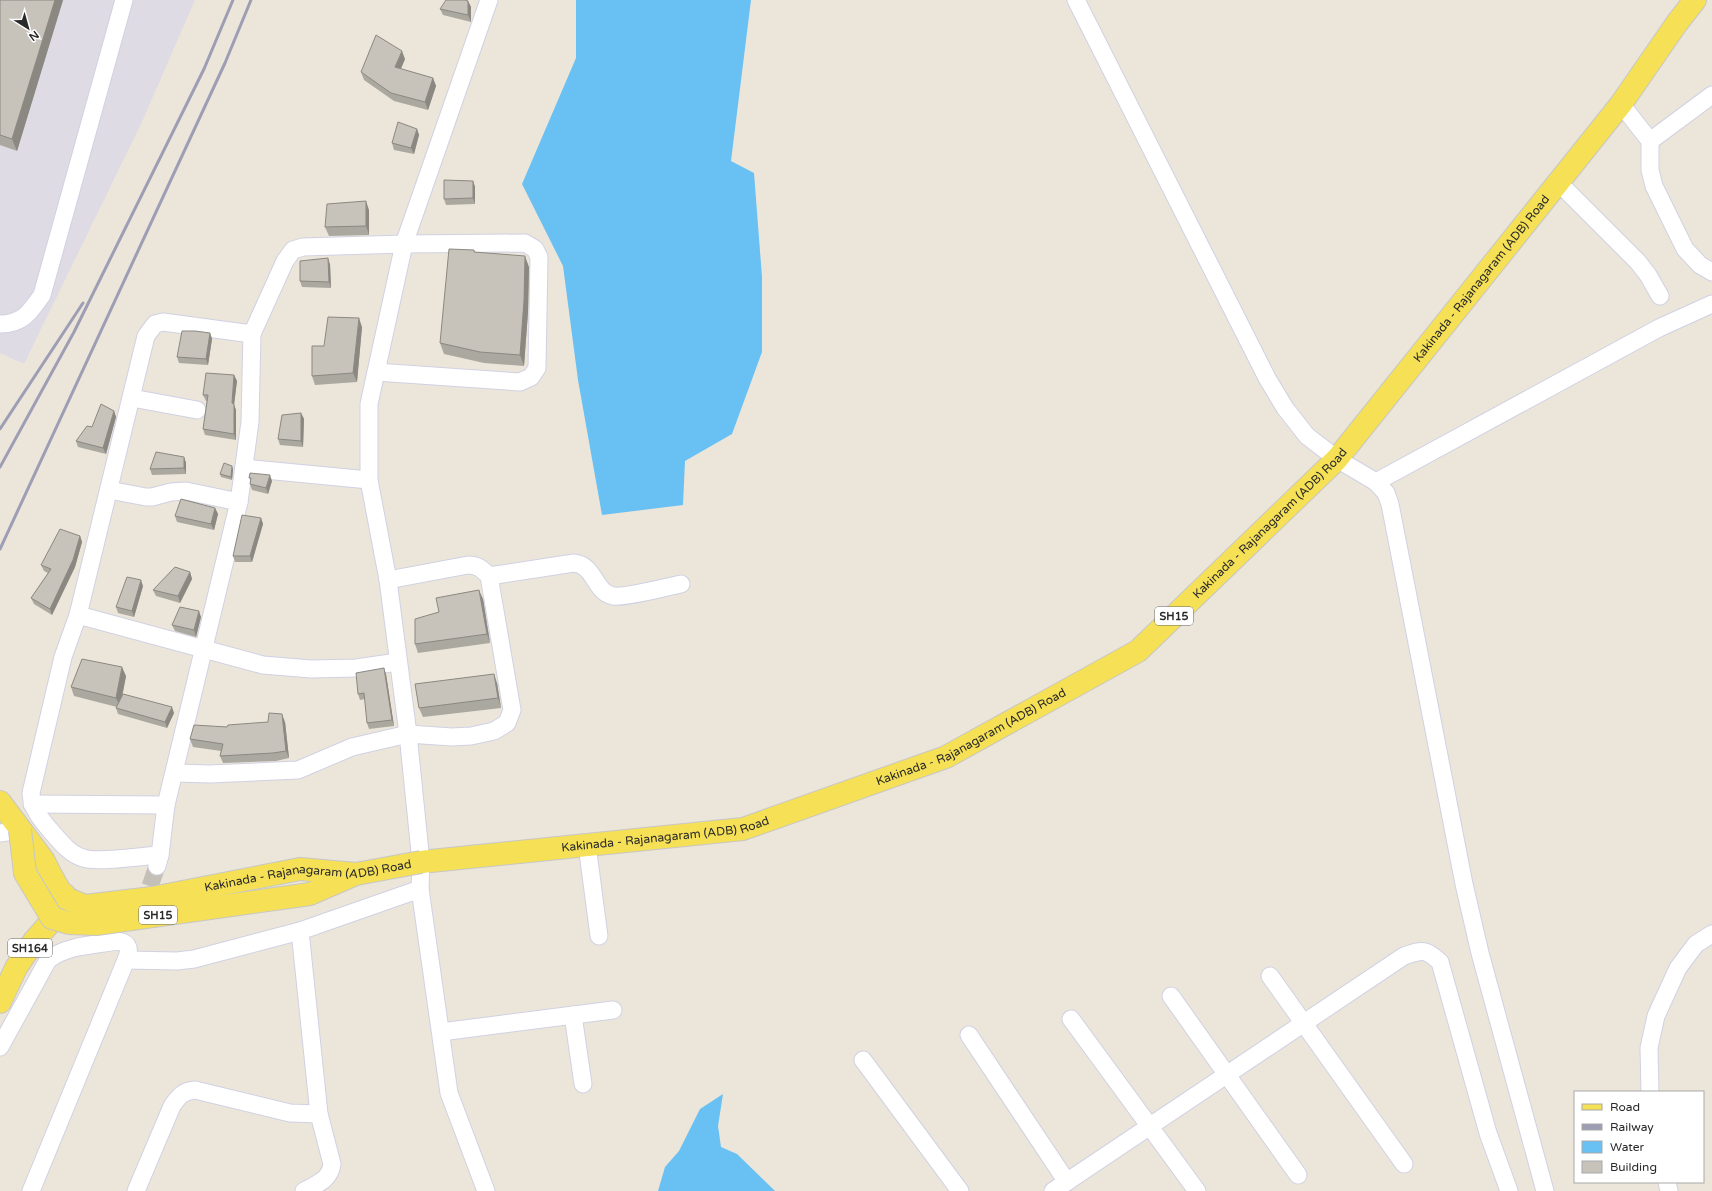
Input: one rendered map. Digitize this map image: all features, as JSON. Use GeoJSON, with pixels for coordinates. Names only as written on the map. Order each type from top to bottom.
{"type":"FeatureCollection","features":[{"type":"Feature","properties":{"kind":"main road","name":"Kakinada - Rajanagaram (ADB) Road"},"geometry":{"type":"LineString","coordinates":[[70,900],[85,906],[144,899],[300,869],[356,874],[421,862],[743,829],[946,757],[1138,651],[1337,459],[1621,104],[1677,23],[1696,0]]}},
{"type":"Feature","properties":{"kind":"main road"},"geometry":{"type":"LineString","coordinates":[[0,802],[25,873],[52,918]]}},
{"type":"Feature","properties":{"kind":"main road"},"geometry":{"type":"LineString","coordinates":[[10,832],[44,861],[60,891],[70,900]]}},
{"type":"Feature","properties":{"kind":"main road","name":"SH15"},"geometry":{"type":"LineString","coordinates":[[52,918],[69,923],[96,924],[310,894],[356,874]]}},
{"type":"Feature","properties":{"kind":"main road","name":"SH164"},"geometry":{"type":"LineString","coordinates":[[0,1002],[16,968],[34,941],[52,918],[70,900]]}},
{"type":"Feature","properties":{"kind":"street"},"geometry":{"type":"LineString","coordinates":[[0,324],[9,324],[22,320],[42,295],[124,0]]}},
{"type":"Feature","properties":{"kind":"street"},"geometry":{"type":"LineString","coordinates":[[484,1190],[452,1102],[420,889],[421,862],[408,734],[388,580],[369,480],[369,404],[404,244],[489,0]]}},
{"type":"Feature","properties":{"kind":"street"},"geometry":{"type":"LineString","coordinates":[[1076,0],[1268,378],[1286,408],[1307,436],[1337,459],[1376,482],[1386,493],[1390,504],[1464,884],[1480,953],[1545,1191]]}},
{"type":"Feature","properties":{"kind":"street"},"geometry":{"type":"LineString","coordinates":[[1650,141],[1712,94]]}},
{"type":"Feature","properties":{"kind":"street"},"geometry":{"type":"LineString","coordinates":[[1621,104],[1650,141],[1650,170],[1654,186],[1686,249],[1700,266],[1712,272]]}},
{"type":"Feature","properties":{"kind":"street"},"geometry":{"type":"LineString","coordinates":[[1558,182],[1638,262],[1648,275],[1660,296]]}},
{"type":"Feature","properties":{"kind":"street"},"geometry":{"type":"LineString","coordinates":[[252,334],[163,322],[154,324],[146,336],[78,615],[63,657],[31,792],[32,804],[39,816],[67,849],[82,858],[95,860],[158,860],[166,805],[238,502],[250,422],[252,334],[285,261],[293,250],[303,247],[525,243],[535,249],[539,257],[537,368],[531,377],[520,382],[376,372]]}},
{"type":"Feature","properties":{"kind":"street"},"geometry":{"type":"LineString","coordinates":[[1376,482],[1659,328],[1712,304]]}},
{"type":"Feature","properties":{"kind":"street"},"geometry":{"type":"LineString","coordinates":[[132,398],[197,410]]}},
{"type":"Feature","properties":{"kind":"street"},"geometry":{"type":"LineString","coordinates":[[244,468],[369,480]]}},
{"type":"Feature","properties":{"kind":"street"},"geometry":{"type":"LineString","coordinates":[[109,490],[146,497],[186,491],[238,502]]}},
{"type":"Feature","properties":{"kind":"street"},"geometry":{"type":"LineString","coordinates":[[489,576],[574,563],[582,564],[588,569],[601,588],[612,596],[622,596],[681,584]]}},
{"type":"Feature","properties":{"kind":"street"},"geometry":{"type":"LineString","coordinates":[[175,772],[210,774],[298,770],[352,747],[408,734],[452,737],[471,736],[494,730],[507,723],[512,710],[489,576],[475,565],[468,565],[388,580]]}},
{"type":"Feature","properties":{"kind":"street"},"geometry":{"type":"LineString","coordinates":[[78,615],[263,665],[311,669],[356,668],[398,662]]}},
{"type":"Feature","properties":{"kind":"street"},"geometry":{"type":"LineString","coordinates":[[32,804],[166,805]]}},
{"type":"Feature","properties":{"kind":"street"},"geometry":{"type":"LineString","coordinates":[[587,845],[599,936]]}},
{"type":"Feature","properties":{"kind":"street"},"geometry":{"type":"LineString","coordinates":[[128,955],[177,961],[194,959],[300,931],[420,889]]}},
{"type":"Feature","properties":{"kind":"street"},"geometry":{"type":"LineString","coordinates":[[31,1191],[128,955],[129,928],[142,911]]}},
{"type":"Feature","properties":{"kind":"street"},"geometry":{"type":"LineString","coordinates":[[300,931],[320,1114],[332,1164],[328,1177],[304,1191]]}},
{"type":"Feature","properties":{"kind":"street"},"geometry":{"type":"LineString","coordinates":[[1650,1091],[1649,1048],[1656,1016],[1678,968],[1696,944],[1712,934]]}},
{"type":"Feature","properties":{"kind":"street"},"geometry":{"type":"LineString","coordinates":[[0,1047],[40,973],[48,960],[57,953],[69,949],[118,941],[124,942],[128,946],[128,955]]}},
{"type":"Feature","properties":{"kind":"street"},"geometry":{"type":"LineString","coordinates":[[969,1035],[1060,1187],[1404,956],[1421,950],[1430,953],[1440,962],[1488,1133],[1509,1191]]}},
{"type":"Feature","properties":{"kind":"street"},"geometry":{"type":"LineString","coordinates":[[1270,976],[1404,1164]]}},
{"type":"Feature","properties":{"kind":"street"},"geometry":{"type":"LineString","coordinates":[[1171,996],[1298,1175]]}},
{"type":"Feature","properties":{"kind":"street"},"geometry":{"type":"LineString","coordinates":[[441,1032],[612,1010]]}},
{"type":"Feature","properties":{"kind":"street"},"geometry":{"type":"LineString","coordinates":[[574,1015],[583,1084]]}},
{"type":"Feature","properties":{"kind":"street"},"geometry":{"type":"LineString","coordinates":[[1071,1019],[1197,1191]]}},
{"type":"Feature","properties":{"kind":"street"},"geometry":{"type":"LineString","coordinates":[[862,1060],[960,1191]]}},
{"type":"Feature","properties":{"kind":"street"},"geometry":{"type":"LineString","coordinates":[[136,1191],[172,1106],[179,1095],[186,1091],[195,1090],[290,1113],[320,1114]]}},
{"type":"Feature","properties":{"kind":"shaded area"},"geometry":{"type":"Polygon","coordinates":[[[0,0],[195,0],[141,124],[24,364],[0,353],[0,0]]]}},
{"type":"Feature","properties":{"kind":"water"},"geometry":{"type":"Polygon","coordinates":[[[576,0],[751,0],[731,161],[754,173],[762,277],[762,352],[732,434],[685,461],[683,505],[602,515],[578,380],[563,266],[522,184],[576,58],[576,0]]]}},
{"type":"Feature","properties":{"kind":"water"},"geometry":{"type":"Polygon","coordinates":[[[723,1094],[718,1126],[721,1147],[737,1154],[775,1191],[658,1191],[665,1167],[679,1151],[700,1109],[723,1094]]]}},
{"type":"Feature","properties":{"kind":"building"},"geometry":{"type":"Polygon","coordinates":[[[0,0],[55,0],[12,139],[0,135],[0,0]]]}},
{"type":"Feature","properties":{"kind":"building"},"geometry":{"type":"Polygon","coordinates":[[[446,0],[468,1],[468,15],[440,9],[446,0]]]}},
{"type":"Feature","properties":{"kind":"building"},"geometry":{"type":"Polygon","coordinates":[[[376,35],[402,51],[395,67],[433,78],[425,102],[391,93],[361,72],[376,35]]]}},
{"type":"Feature","properties":{"kind":"building"},"geometry":{"type":"Polygon","coordinates":[[[398,122],[417,129],[411,148],[392,143],[398,122]]]}},
{"type":"Feature","properties":{"kind":"building"},"geometry":{"type":"Polygon","coordinates":[[[444,180],[473,181],[473,198],[444,199],[444,180]]]}},
{"type":"Feature","properties":{"kind":"building"},"geometry":{"type":"Polygon","coordinates":[[[366,201],[366,226],[325,227],[327,204],[366,201]]]}},
{"type":"Feature","properties":{"kind":"building"},"geometry":{"type":"Polygon","coordinates":[[[449,249],[474,250],[474,252],[525,256],[524,301],[520,355],[480,352],[440,343],[449,249]]]}},
{"type":"Feature","properties":{"kind":"building"},"geometry":{"type":"Polygon","coordinates":[[[328,258],[329,282],[300,281],[300,261],[328,258]]]}},
{"type":"Feature","properties":{"kind":"building"},"geometry":{"type":"Polygon","coordinates":[[[328,317],[359,318],[353,373],[312,376],[312,346],[324,346],[328,317]]]}},
{"type":"Feature","properties":{"kind":"building"},"geometry":{"type":"Polygon","coordinates":[[[182,331],[210,333],[206,359],[177,357],[182,331]]]}},
{"type":"Feature","properties":{"kind":"building"},"geometry":{"type":"Polygon","coordinates":[[[206,373],[234,375],[232,403],[234,404],[234,434],[203,429],[208,395],[203,395],[206,373]]]}},
{"type":"Feature","properties":{"kind":"building"},"geometry":{"type":"Polygon","coordinates":[[[101,404],[114,411],[103,448],[76,441],[87,426],[92,427],[101,404]]]}},
{"type":"Feature","properties":{"kind":"building"},"geometry":{"type":"Polygon","coordinates":[[[301,413],[301,441],[278,439],[282,415],[301,413]]]}},
{"type":"Feature","properties":{"kind":"building"},"geometry":{"type":"Polygon","coordinates":[[[156,452],[184,457],[184,468],[150,469],[156,452]]]}},
{"type":"Feature","properties":{"kind":"building"},"geometry":{"type":"Polygon","coordinates":[[[224,463],[232,466],[231,477],[220,474],[224,463]]]}},
{"type":"Feature","properties":{"kind":"building"},"geometry":{"type":"Polygon","coordinates":[[[250,473],[270,475],[266,488],[250,484],[250,473]]]}},
{"type":"Feature","properties":{"kind":"building"},"geometry":{"type":"Polygon","coordinates":[[[181,499],[215,508],[211,524],[175,516],[181,499]]]}},
{"type":"Feature","properties":{"kind":"building"},"geometry":{"type":"Polygon","coordinates":[[[242,515],[261,518],[250,556],[233,556],[242,515]]]}},
{"type":"Feature","properties":{"kind":"building"},"geometry":{"type":"Polygon","coordinates":[[[60,529],[80,536],[73,560],[50,609],[31,598],[51,569],[41,565],[60,529]]]}},
{"type":"Feature","properties":{"kind":"building"},"geometry":{"type":"Polygon","coordinates":[[[175,567],[190,572],[178,596],[153,590],[175,567]]]}},
{"type":"Feature","properties":{"kind":"building"},"geometry":{"type":"Polygon","coordinates":[[[127,577],[141,580],[132,611],[116,607],[127,577]]]}},
{"type":"Feature","properties":{"kind":"building"},"geometry":{"type":"Polygon","coordinates":[[[479,590],[487,634],[415,644],[415,619],[439,612],[436,598],[479,590]]]}},
{"type":"Feature","properties":{"kind":"building"},"geometry":{"type":"Polygon","coordinates":[[[180,607],[199,611],[194,630],[172,625],[180,607]]]}},
{"type":"Feature","properties":{"kind":"building"},"geometry":{"type":"Polygon","coordinates":[[[82,659],[122,667],[116,698],[71,687],[82,659]]]}},
{"type":"Feature","properties":{"kind":"building"},"geometry":{"type":"Polygon","coordinates":[[[384,668],[392,720],[367,723],[364,693],[358,694],[356,673],[384,668]]]}},
{"type":"Feature","properties":{"kind":"building"},"geometry":{"type":"Polygon","coordinates":[[[494,674],[498,698],[419,708],[415,684],[494,674]]]}},
{"type":"Feature","properties":{"kind":"building"},"geometry":{"type":"Polygon","coordinates":[[[123,694],[172,707],[165,722],[116,708],[123,694]]]}},
{"type":"Feature","properties":{"kind":"building"},"geometry":{"type":"Polygon","coordinates":[[[269,713],[282,714],[286,751],[220,756],[223,744],[190,739],[194,725],[227,727],[228,725],[268,722],[269,713]]]}},
{"type":"Feature","properties":{"kind":"tunnel"},"geometry":{"type":"LineString","coordinates":[[142,910],[157,866]]}},
{"type":"Feature","properties":{"kind":"railway"},"geometry":{"type":"LineString","coordinates":[[0,467],[74,332],[204,69],[233,0]]}},
{"type":"Feature","properties":{"kind":"railway"},"geometry":{"type":"LineString","coordinates":[[0,549],[225,63],[251,0]]}},
{"type":"Feature","properties":{"kind":"railway"},"geometry":{"type":"LineString","coordinates":[[0,429],[83,303]]}}]}
